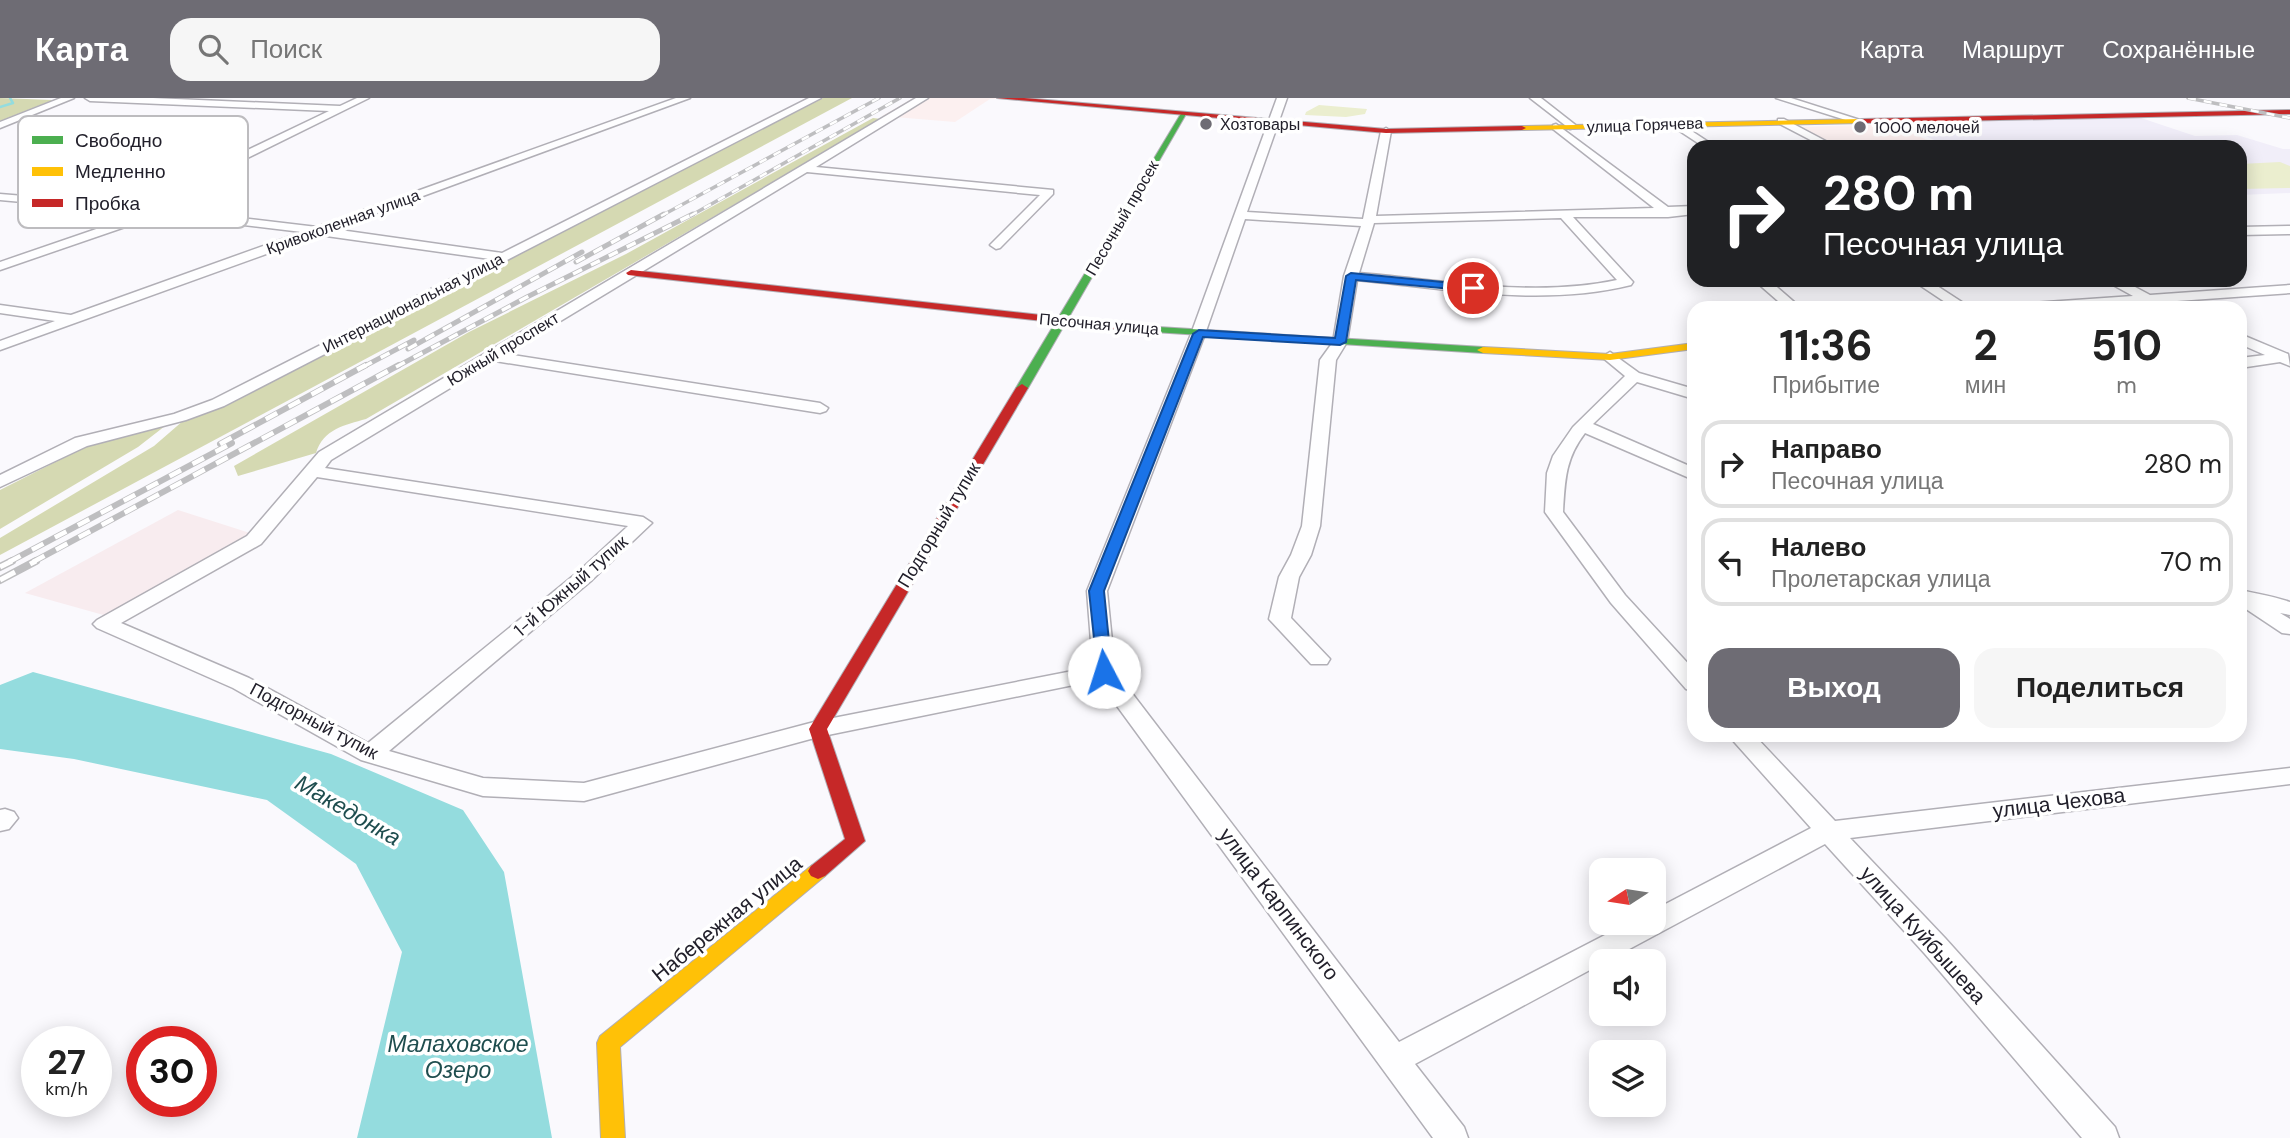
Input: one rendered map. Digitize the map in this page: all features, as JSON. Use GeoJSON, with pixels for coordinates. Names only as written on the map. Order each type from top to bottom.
{"type":"FeatureCollection","features":[{"type":"Feature","properties":{"kind":"street"},"geometry":{"type":"LineString","coordinates":[[23,116],[69,98]]}},
{"type":"Feature","properties":{"kind":"street"},"geometry":{"type":"LineString","coordinates":[[90,98],[342,109]]}},
{"type":"Feature","properties":{"kind":"street"},"geometry":{"type":"LineString","coordinates":[[248,154],[364,98]]}},
{"type":"Feature","properties":{"kind":"street","name":"Кривоколенная улица"},"geometry":{"type":"LineString","coordinates":[[0,346],[685,98]]}},
{"type":"Feature","properties":{"kind":"street","name":"Интернациональная улица"},"geometry":{"type":"LineString","coordinates":[[0,482],[81,442],[180,417],[218,403],[816,98]]}},
{"type":"Feature","properties":{"kind":"street","name":"Южный проспект"},"geometry":{"type":"LineString","coordinates":[[104,624],[254,540],[325,456],[923,98]]}},
{"type":"Feature","properties":{"kind":"street","name":"улица Горячева"},"geometry":{"type":"LineString","coordinates":[[1000,98],[1387,131],[2290,112]]}},
{"type":"Feature","properties":{"kind":"street"},"geometry":{"type":"LineString","coordinates":[[1104,672],[1097,591],[1199,334],[1282,98]]}},
{"type":"Feature","properties":{"kind":"street"},"geometry":{"type":"LineString","coordinates":[[1535,98],[1573,127]]}},
{"type":"Feature","properties":{"kind":"street"},"geometry":{"type":"LineString","coordinates":[[1781,98],[1854,120]]}},
{"type":"Feature","properties":{"kind":"street","name":"Песочный просек"},"geometry":{"type":"LineString","coordinates":[[1060,321],[1114,234],[1182,114]]}},
{"type":"Feature","properties":{"kind":"street"},"geometry":{"type":"LineString","coordinates":[[0,125],[18,118]]}},
{"type":"Feature","properties":{"kind":"street"},"geometry":{"type":"LineString","coordinates":[[1781,121],[1818,140]]}},
{"type":"Feature","properties":{"kind":"street"},"geometry":{"type":"LineString","coordinates":[[1675,124],[1700,140]]}},
{"type":"Feature","properties":{"kind":"street"},"geometry":{"type":"LineString","coordinates":[[1556,127],[1663,211],[1687,221]]}},
{"type":"Feature","properties":{"kind":"street"},"geometry":{"type":"LineString","coordinates":[[1319,659],[1280,619],[1289,577],[1301,555],[1311,526],[1328,360],[1340,342],[1351,276],[1369,221],[1387,131]]}},
{"type":"Feature","properties":{"kind":"street"},"geometry":{"type":"LineString","coordinates":[[806,169],[1049,192],[996,245]]}},
{"type":"Feature","properties":{"kind":"street"},"geometry":{"type":"LineString","coordinates":[[0,197],[18,198]]}},
{"type":"Feature","properties":{"kind":"street"},"geometry":{"type":"LineString","coordinates":[[1240,215],[1369,221],[1687,210]]}},
{"type":"Feature","properties":{"kind":"street"},"geometry":{"type":"LineString","coordinates":[[1351,276],[1448,287],[1576,291],[1626,282],[1564,214]]}},
{"type":"Feature","properties":{"kind":"street"},"geometry":{"type":"LineString","coordinates":[[248,221],[502,257]]}},
{"type":"Feature","properties":{"kind":"street"},"geometry":{"type":"LineString","coordinates":[[0,266],[111,228]]}},
{"type":"Feature","properties":{"kind":"street"},"geometry":{"type":"LineString","coordinates":[[2247,231],[2290,230]]}},
{"type":"Feature","properties":{"kind":"street","name":"Песочная улица"},"geometry":{"type":"LineString","coordinates":[[631,273],[1199,334],[1610,357],[1687,347]]}},
{"type":"Feature","properties":{"kind":"street"},"geometry":{"type":"LineString","coordinates":[[1768,287],[1786,301]]}},
{"type":"Feature","properties":{"kind":"street"},"geometry":{"type":"LineString","coordinates":[[1930,287],[1953,301]]}},
{"type":"Feature","properties":{"kind":"street"},"geometry":{"type":"LineString","coordinates":[[2125,287],[2155,301]]}},
{"type":"Feature","properties":{"kind":"street"},"geometry":{"type":"LineString","coordinates":[[2099,301],[2290,289]]}},
{"type":"Feature","properties":{"kind":"street"},"geometry":{"type":"LineString","coordinates":[[0,309],[71,320]]}},
{"type":"Feature","properties":{"kind":"street","name":"Подгорный тупик"},"geometry":{"type":"LineString","coordinates":[[818,729],[1060,321]]}},
{"type":"Feature","properties":{"kind":"street"},"geometry":{"type":"LineString","coordinates":[[2247,341],[2287,358]]}},
{"type":"Feature","properties":{"kind":"street"},"geometry":{"type":"LineString","coordinates":[[492,355],[820,408]]}},
{"type":"Feature","properties":{"kind":"street"},"geometry":{"type":"LineString","coordinates":[[1610,357],[1634,376],[1687,392]]}},
{"type":"Feature","properties":{"kind":"street"},"geometry":{"type":"LineString","coordinates":[[2247,362],[2287,358]]}},
{"type":"Feature","properties":{"kind":"street"},"geometry":{"type":"LineString","coordinates":[[1634,376],[1583,426],[1558,467],[1554,512],[1618,599],[1687,676]]}},
{"type":"Feature","properties":{"kind":"street"},"geometry":{"type":"LineString","coordinates":[[1583,426],[1687,472]]}},
{"type":"Feature","properties":{"kind":"street","name":"1-й Южный тупик"},"geometry":{"type":"LineString","coordinates":[[313,471],[643,523],[585,576],[370,754]]}},
{"type":"Feature","properties":{"kind":"street"},"geometry":{"type":"LineString","coordinates":[[2247,595],[2290,610]]}},
{"type":"Feature","properties":{"kind":"street"},"geometry":{"type":"LineString","coordinates":[[2247,598],[2290,628]]}},
{"type":"Feature","properties":{"kind":"street","name":"Подгорный тупик"},"geometry":{"type":"LineString","coordinates":[[104,624],[241,683],[370,754],[483,786],[584,792],[818,729],[1104,672]]}},
{"type":"Feature","properties":{"kind":"street","name":"улица Карпинского"},"geometry":{"type":"LineString","coordinates":[[1104,672],[1452,1138]]}},
{"type":"Feature","properties":{"kind":"street","name":"Набережная улица"},"geometry":{"type":"LineString","coordinates":[[613,1138],[608,1044],[855,841],[818,729]]}},
{"type":"Feature","properties":{"kind":"street","name":"улица Куйбышева"},"geometry":{"type":"LineString","coordinates":[[1746,742],[1936,947],[2103,1138]]}},
{"type":"Feature","properties":{"kind":"street","name":"улица Чехова"},"geometry":{"type":"LineString","coordinates":[[1827,831],[2290,776]]}},
{"type":"Feature","properties":{"kind":"street"},"geometry":{"type":"LineString","coordinates":[[1394,1060],[1827,831]]}},
{"type":"Feature","properties":{"kind":"shaded area"},"geometry":{"type":"Polygon","coordinates":[[[913,98],[1038,98],[990,99],[955,122],[882,116],[913,98]]]}},
{"type":"Feature","properties":{"kind":"shaded area"},"geometry":{"type":"Polygon","coordinates":[[[2138,117],[2195,136],[2237,135],[2290,149],[2290,193],[2247,195],[2247,140],[1934,140],[1898,123],[2138,117]]]}},
{"type":"Feature","properties":{"kind":"shaded area"},"geometry":{"type":"Polygon","coordinates":[[[1893,124],[1927,140],[1823,140],[1796,127],[1893,124]]]}},
{"type":"Feature","properties":{"kind":"shaded area"},"geometry":{"type":"Polygon","coordinates":[[[178,510],[253,534],[107,616],[25,593],[178,510]]]}},
{"type":"Feature","properties":{"kind":"green space"},"geometry":{"type":"Polygon","coordinates":[[[0,98],[53,100],[0,121],[0,98]]]}},
{"type":"Feature","properties":{"kind":"green space"},"geometry":{"type":"Polygon","coordinates":[[[823,98],[852,98],[0,555],[0,538],[154,446],[184,420],[223,406],[823,98]]]}},
{"type":"Feature","properties":{"kind":"green space"},"geometry":{"type":"Polygon","coordinates":[[[1319,105],[1367,109],[1365,114],[1346,117],[1305,115],[1319,105]]]}},
{"type":"Feature","properties":{"kind":"green space"},"geometry":{"type":"Polygon","coordinates":[[[873,118],[881,119],[366,419],[329,433],[316,453],[238,476],[234,466],[469,332],[626,254],[873,118]]]}},
{"type":"Feature","properties":{"kind":"green space"},"geometry":{"type":"Polygon","coordinates":[[[2280,162],[2290,166],[2290,188],[2247,189],[2247,164],[2280,162]]]}},
{"type":"Feature","properties":{"kind":"green space"},"geometry":{"type":"Polygon","coordinates":[[[165,426],[138,447],[0,529],[0,490],[87,446],[165,426]]]}},
{"type":"Feature","properties":{"kind":"water","name":"Малаховское Озеро"},"geometry":{"type":"Polygon","coordinates":[[[33,672],[331,754],[463,810],[504,872],[552,1138],[357,1138],[402,952],[356,864],[267,800],[74,759],[0,749],[0,685],[33,672]]]}},
{"type":"Feature","properties":{"kind":"waterway","name":"Македонка"},"geometry":{"type":"LineString","coordinates":[[0,107],[13,103],[10,98]]}},
{"type":"Feature","properties":{"kind":"railway"},"geometry":{"type":"LineString","coordinates":[[661,216],[879,98]]}},
{"type":"Feature","properties":{"kind":"railway"},"geometry":{"type":"LineString","coordinates":[[690,216],[900,98]]}},
{"type":"Feature","properties":{"kind":"railway"},"geometry":{"type":"LineString","coordinates":[[2188,98],[2290,118]]}},
{"type":"Feature","properties":{"kind":"railway"},"geometry":{"type":"LineString","coordinates":[[576,262],[664,214]]}},
{"type":"Feature","properties":{"kind":"railway"},"geometry":{"type":"LineString","coordinates":[[396,367],[527,297],[693,214]]}},
{"type":"Feature","properties":{"kind":"railway"},"geometry":{"type":"LineString","coordinates":[[408,349],[582,252]]}},
{"type":"Feature","properties":{"kind":"railway"},"geometry":{"type":"LineString","coordinates":[[363,367],[414,340]]}},
{"type":"Feature","properties":{"kind":"railway"},"geometry":{"type":"LineString","coordinates":[[220,444],[366,365]]}},
{"type":"Feature","properties":{"kind":"railway"},"geometry":{"type":"LineString","coordinates":[[33,562],[399,365]]}},
{"type":"Feature","properties":{"kind":"railway"},"geometry":{"type":"LineString","coordinates":[[9,562],[232,443]]}},
{"type":"Feature","properties":{"kind":"railway"},"geometry":{"type":"LineString","coordinates":[[0,567],[12,561]]}},
{"type":"Feature","properties":{"kind":"railway"},"geometry":{"type":"LineString","coordinates":[[0,580],[36,561]]}},
{"type":"Feature","properties":{"kind":"traffic: fast"},"geometry":{"type":"LineString","coordinates":[[1022,388],[1182,114]]}},
{"type":"Feature","properties":{"kind":"traffic: fast"},"geometry":{"type":"LineString","coordinates":[[1142,329],[1483,350]]}},
{"type":"Feature","properties":{"kind":"traffic: slow"},"geometry":{"type":"LineString","coordinates":[[1522,128],[1861,121]]}},
{"type":"Feature","properties":{"kind":"traffic: slow"},"geometry":{"type":"LineString","coordinates":[[1483,350],[1610,357],[1687,347]]}},
{"type":"Feature","properties":{"kind":"traffic: slow"},"geometry":{"type":"LineString","coordinates":[[613,1138],[608,1043],[818,871]]}},
{"type":"Feature","properties":{"kind":"traffic: jam"},"geometry":{"type":"LineString","coordinates":[[1000,98],[1386,131],[1522,128]]}},
{"type":"Feature","properties":{"kind":"traffic: jam"},"geometry":{"type":"LineString","coordinates":[[1861,121],[2290,112]]}},
{"type":"Feature","properties":{"kind":"traffic: jam"},"geometry":{"type":"LineString","coordinates":[[631,273],[1142,329]]}},
{"type":"Feature","properties":{"kind":"traffic: jam"},"geometry":{"type":"LineString","coordinates":[[818,871],[855,841],[818,729],[1022,388]]}},
{"type":"Feature","properties":{"kind":"place","name":"Хозтовары"},"geometry":{"type":"Point","coordinates":[1206,124]}},
{"type":"Feature","properties":{"kind":"place","name":"1000 мелочей"},"geometry":{"type":"Point","coordinates":[1860,127]}},
{"type":"Feature","properties":{"kind":"route"},"geometry":{"type":"LineString","coordinates":[[1104,672],[1097,591],[1199,334],[1340,342],[1351,276],[1473,288]]}}]}
